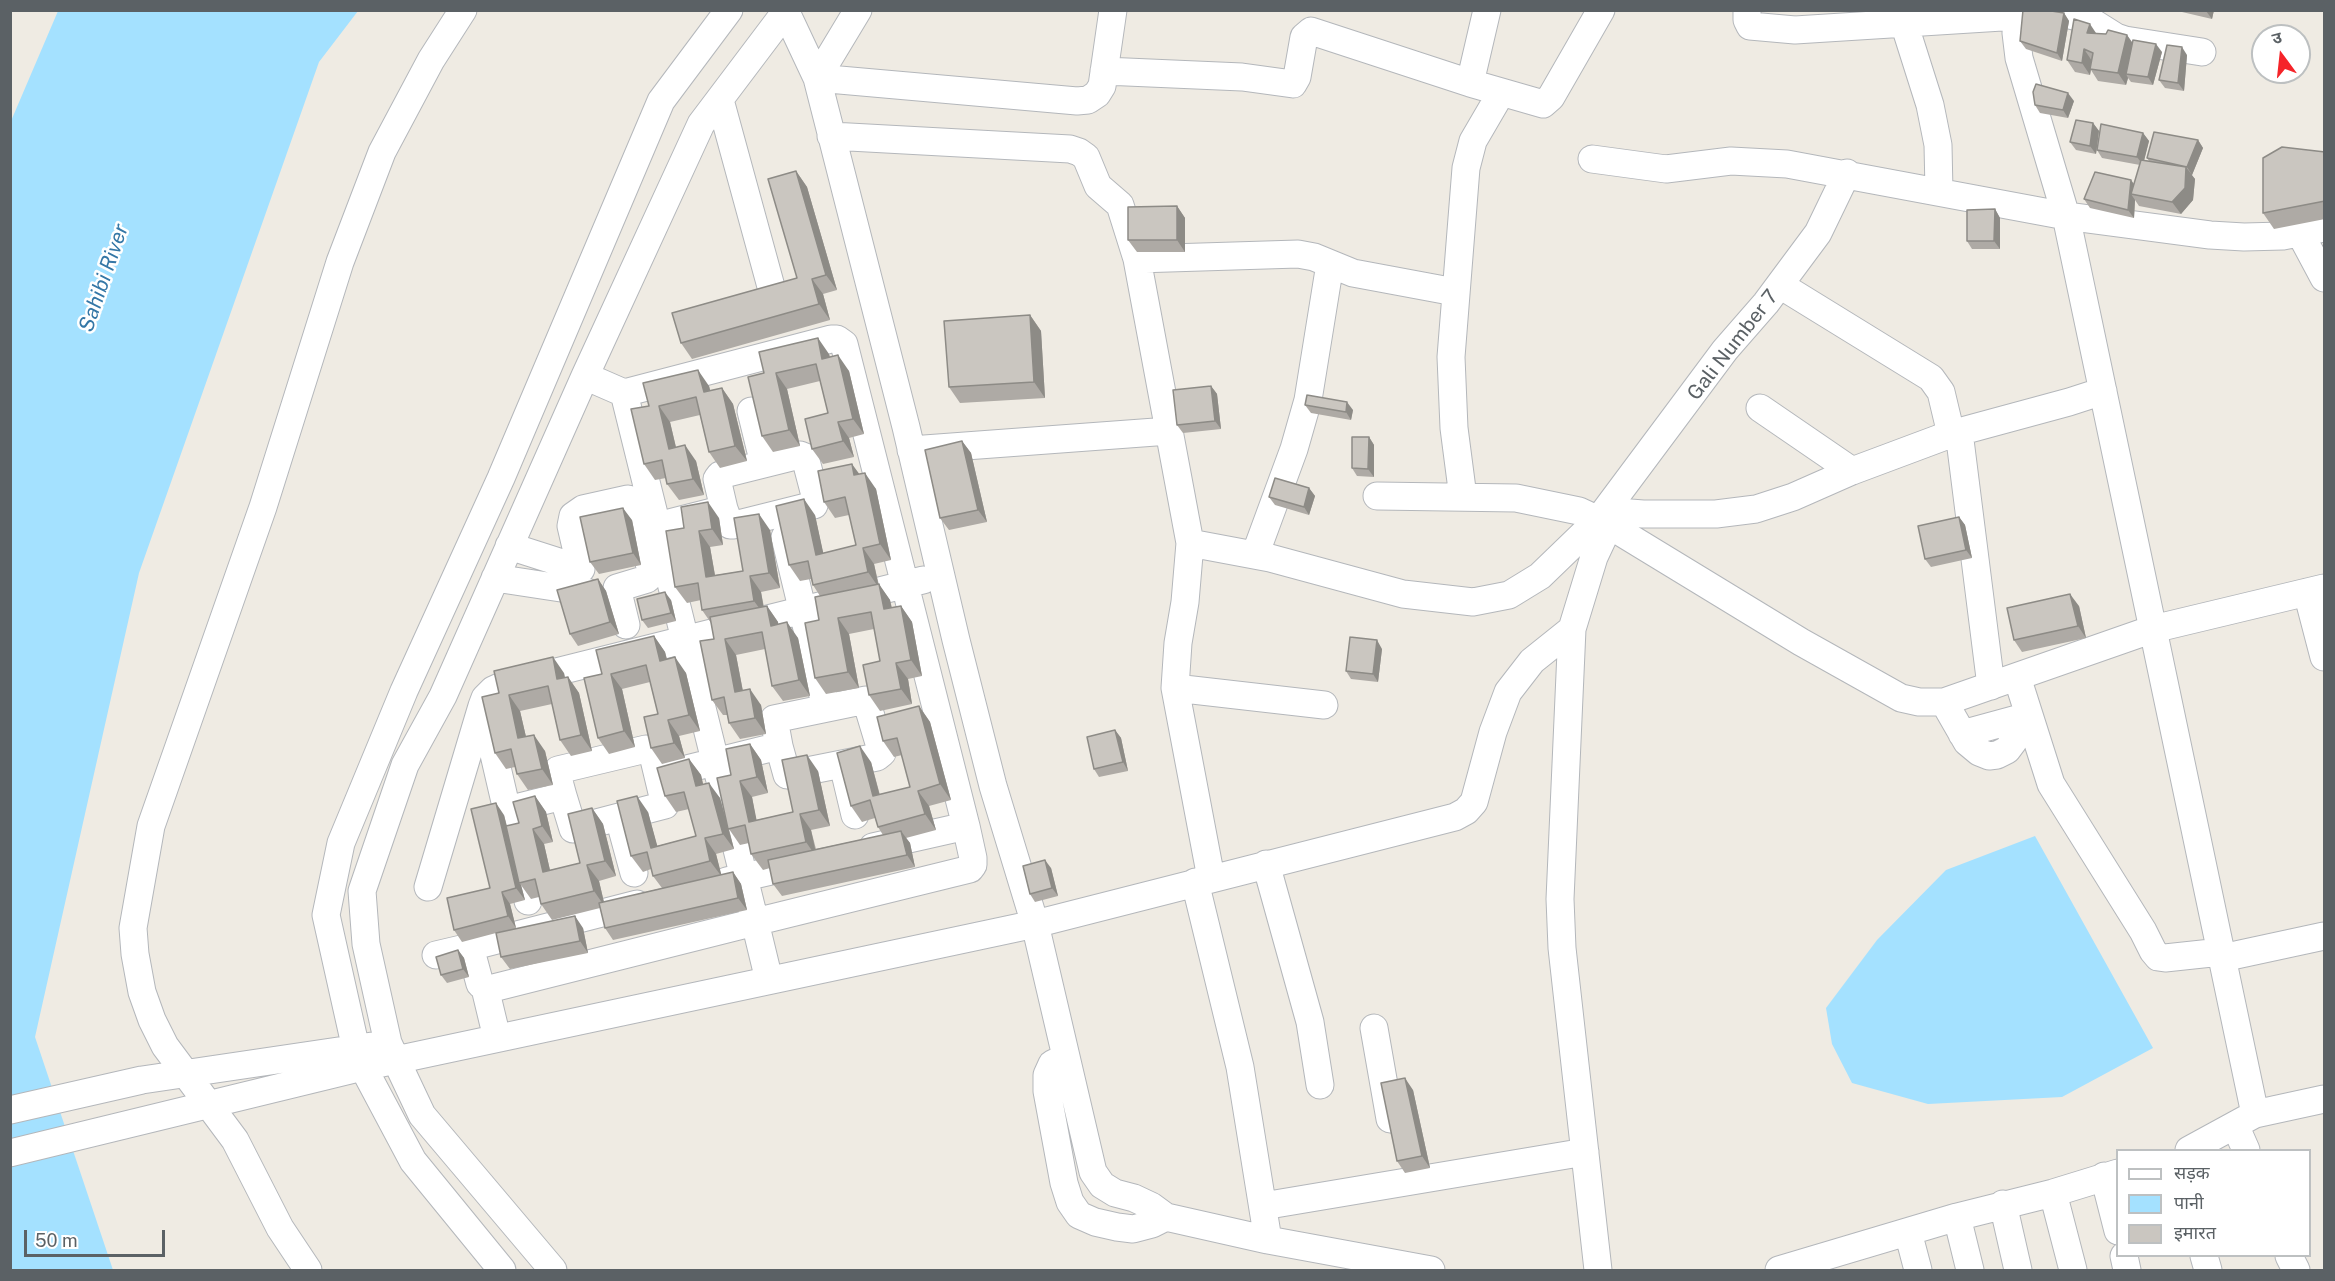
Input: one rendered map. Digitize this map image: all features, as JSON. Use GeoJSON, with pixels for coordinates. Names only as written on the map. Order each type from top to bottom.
{"type":"FeatureCollection","features":[{"type":"Feature","properties":{"kind":"street"},"geometry":{"type":"LineString","coordinates":[[308,1270],[280,1228],[236,1140],[165,1046],[142,992],[133,928],[151,826],[263,507],[348,240],[382,152],[431,60],[463,10]]}},
{"type":"Feature","properties":{"kind":"street"},"geometry":{"type":"LineString","coordinates":[[501,1270],[413,1161],[359,1058],[326,915],[341,843],[404,691],[501,478],[661,101],[729,10]]}},
{"type":"Feature","properties":{"kind":"street"},"geometry":{"type":"LineString","coordinates":[[817,78],[858,10]]}},
{"type":"Feature","properties":{"kind":"street"},"geometry":{"type":"LineString","coordinates":[[817,78],[1077,102],[1088,100],[1097,94],[1102,86],[1113,10]]}},
{"type":"Feature","properties":{"kind":"street"},"geometry":{"type":"LineString","coordinates":[[1470,83],[1487,10]]}},
{"type":"Feature","properties":{"kind":"street"},"geometry":{"type":"LineString","coordinates":[[1104,71],[1242,76],[1293,84],[1297,77],[1304,37],[1311,31],[1501,93],[1538,104],[1548,103],[1601,10]]}},
{"type":"Feature","properties":{"kind":"street"},"geometry":{"type":"LineString","coordinates":[[1747,10],[1747,20],[1750,26],[1795,30],[2019,13],[2016,33],[2019,58],[2066,216],[2221,955],[2245,1120],[2246,1149]]}},
{"type":"Feature","properties":{"kind":"street"},"geometry":{"type":"LineString","coordinates":[[2050,10],[2089,20],[2125,40],[2202,52]]}},
{"type":"Feature","properties":{"kind":"street"},"geometry":{"type":"LineString","coordinates":[[553,1270],[422,1115],[393,1051],[366,944],[362,891],[405,765],[443,696],[585,376],[701,124],[787,11],[817,78],[993,786],[1035,924],[1093,1172],[1102,1185],[1151,1206],[1166,1218],[1268,1240],[1431,1270]]}},
{"type":"Feature","properties":{"kind":"street"},"geometry":{"type":"LineString","coordinates":[[1904,23],[1930,105],[1938,146],[1939,191]]}},
{"type":"Feature","properties":{"kind":"street"},"geometry":{"type":"LineString","coordinates":[[1462,497],[1454,428],[1450,357],[1466,168],[1473,141],[1501,93]]}},
{"type":"Feature","properties":{"kind":"street"},"geometry":{"type":"LineString","coordinates":[[720,100],[773,294]]}},
{"type":"Feature","properties":{"kind":"street"},"geometry":{"type":"LineString","coordinates":[[831,136],[1071,149],[1086,158],[1098,186],[1120,205],[1137,259],[1190,543],[1185,602],[1178,642],[1176,688],[1203,880],[1240,1067],[1268,1240]]}},
{"type":"Feature","properties":{"kind":"street"},"geometry":{"type":"LineString","coordinates":[[1592,159],[1666,169],[1731,161],[1787,164],[1847,173],[2066,216],[2221,236],[2264,237],[2312,230],[2325,278]]}},
{"type":"Feature","properties":{"kind":"street","name":"Gali Number 7"},"geometry":{"type":"LineString","coordinates":[[1605,517],[1725,350],[1780,285],[1818,233],[1847,173]]}},
{"type":"Feature","properties":{"kind":"street"},"geometry":{"type":"LineString","coordinates":[[1137,259],[1283,253],[1314,257],[1353,273],[1455,292]]}},
{"type":"Feature","properties":{"kind":"street"},"geometry":{"type":"LineString","coordinates":[[1255,555],[1294,449],[1308,400],[1330,264]]}},
{"type":"Feature","properties":{"kind":"street"},"geometry":{"type":"LineString","coordinates":[[1780,285],[1931,378],[1941,392],[1955,433],[1991,686]]}},
{"type":"Feature","properties":{"kind":"street"},"geometry":{"type":"LineString","coordinates":[[485,988],[493,988],[970,869],[973,865],[966,826],[905,714],[905,584],[843,471],[847,355],[844,344],[837,339],[624,393],[585,376]]}},
{"type":"Feature","properties":{"kind":"street"},"geometry":{"type":"LineString","coordinates":[[1190,543],[1255,555],[1403,594],[1473,602],[1509,595],[1540,576],[1605,517],[1618,512],[1706,514],[1755,509],[1793,497],[1852,471],[1955,433],[2103,391]]}},
{"type":"Feature","properties":{"kind":"street"},"geometry":{"type":"LineString","coordinates":[[624,393],[769,980]]}},
{"type":"Feature","properties":{"kind":"street"},"geometry":{"type":"LineString","coordinates":[[1760,408],[1852,471]]}},
{"type":"Feature","properties":{"kind":"street"},"geometry":{"type":"LineString","coordinates":[[751,411],[764,464]]}},
{"type":"Feature","properties":{"kind":"street"},"geometry":{"type":"LineString","coordinates":[[911,450],[1169,431]]}},
{"type":"Feature","properties":{"kind":"street"},"geometry":{"type":"LineString","coordinates":[[803,455],[843,471],[813,505],[730,525],[717,479],[718,476],[803,455]]}},
{"type":"Feature","properties":{"kind":"street"},"geometry":{"type":"LineString","coordinates":[[1377,496],[1516,498],[1605,517],[1801,642],[1901,698],[1920,702],[1944,702],[2153,629],[2316,590],[2325,657]]}},
{"type":"Feature","properties":{"kind":"street"},"geometry":{"type":"LineString","coordinates":[[509,546],[584,580],[603,587],[617,588],[647,579],[652,574],[632,500],[583,509],[573,516],[571,525],[584,580]]}},
{"type":"Feature","properties":{"kind":"street"},"geometry":{"type":"LineString","coordinates":[[657,526],[724,509]]}},
{"type":"Feature","properties":{"kind":"street"},"geometry":{"type":"LineString","coordinates":[[779,513],[826,708]]}},
{"type":"Feature","properties":{"kind":"street"},"geometry":{"type":"LineString","coordinates":[[1598,1270],[1562,948],[1560,898],[1572,629],[1605,517]]}},
{"type":"Feature","properties":{"kind":"street"},"geometry":{"type":"LineString","coordinates":[[428,887],[488,698],[504,685],[584,676],[685,639],[941,576]]}},
{"type":"Feature","properties":{"kind":"street"},"geometry":{"type":"LineString","coordinates":[[495,578],[584,580]]}},
{"type":"Feature","properties":{"kind":"street"},"geometry":{"type":"LineString","coordinates":[[617,588],[626,625]]}},
{"type":"Feature","properties":{"kind":"street"},"geometry":{"type":"LineString","coordinates":[[10,1154],[211,1105],[359,1058],[393,1051],[497,1038],[1035,924],[1455,817],[1466,812],[1474,802],[1493,732],[1508,692],[1532,661],[1572,629]]}},
{"type":"Feature","properties":{"kind":"street"},"geometry":{"type":"LineString","coordinates":[[455,667],[488,698],[507,810],[528,901]]}},
{"type":"Feature","properties":{"kind":"street"},"geometry":{"type":"LineString","coordinates":[[2017,677],[2021,718],[2058,798],[2138,921],[2158,957],[2221,955],[2325,936]]}},
{"type":"Feature","properties":{"kind":"street"},"geometry":{"type":"LineString","coordinates":[[1176,688],[1324,705]]}},
{"type":"Feature","properties":{"kind":"street"},"geometry":{"type":"LineString","coordinates":[[866,700],[905,714],[881,755],[787,775],[774,719],[866,700]]}},
{"type":"Feature","properties":{"kind":"street"},"geometry":{"type":"LineString","coordinates":[[1944,702],[1962,734],[1979,752],[1989,756],[2007,750],[2013,742],[2021,718]]}},
{"type":"Feature","properties":{"kind":"street"},"geometry":{"type":"LineString","coordinates":[[658,776],[779,746]]}},
{"type":"Feature","properties":{"kind":"street"},"geometry":{"type":"LineString","coordinates":[[602,748],[651,750],[658,776],[665,802],[664,807],[573,830],[557,774],[558,770],[602,748]]}},
{"type":"Feature","properties":{"kind":"street"},"geometry":{"type":"LineString","coordinates":[[842,764],[855,815]]}},
{"type":"Feature","properties":{"kind":"street"},"geometry":{"type":"LineString","coordinates":[[507,810],[563,796]]}},
{"type":"Feature","properties":{"kind":"street"},"geometry":{"type":"LineString","coordinates":[[619,818],[634,873]]}},
{"type":"Feature","properties":{"kind":"street"},"geometry":{"type":"LineString","coordinates":[[698,889],[966,826]]}},
{"type":"Feature","properties":{"kind":"street"},"geometry":{"type":"LineString","coordinates":[[1266,864],[1310,1022],[1320,1085]]}},
{"type":"Feature","properties":{"kind":"street"},"geometry":{"type":"LineString","coordinates":[[436,955],[664,897]]}},
{"type":"Feature","properties":{"kind":"street"},"geometry":{"type":"LineString","coordinates":[[470,947],[476,978],[485,988],[497,1038]]}},
{"type":"Feature","properties":{"kind":"street"},"geometry":{"type":"LineString","coordinates":[[1374,1028],[1397,1160]]}},
{"type":"Feature","properties":{"kind":"street"},"geometry":{"type":"LineString","coordinates":[[1066,1057],[1052,1064],[1047,1075],[1047,1091],[1064,1183],[1070,1202],[1079,1215],[1095,1222],[1117,1227],[1133,1229],[1166,1218]]}},
{"type":"Feature","properties":{"kind":"street"},"geometry":{"type":"LineString","coordinates":[[10,1110],[142,1080],[186,1073],[359,1058]]}},
{"type":"Feature","properties":{"kind":"street"},"geometry":{"type":"LineString","coordinates":[[2191,1149],[2245,1120],[2325,1099]]}},
{"type":"Feature","properties":{"kind":"street"},"geometry":{"type":"LineString","coordinates":[[1263,1206],[1397,1160],[1585,1152]]}},
{"type":"Feature","properties":{"kind":"street"},"geometry":{"type":"LineString","coordinates":[[1779,1270],[1957,1217],[2111,1175],[2116,1215]]}},
{"type":"Feature","properties":{"kind":"street"},"geometry":{"type":"LineString","coordinates":[[2053,1192],[2073,1270]]}},
{"type":"Feature","properties":{"kind":"street"},"geometry":{"type":"LineString","coordinates":[[2003,1204],[2018,1270]]}},
{"type":"Feature","properties":{"kind":"street"},"geometry":{"type":"LineString","coordinates":[[1957,1217],[1970,1270]]}},
{"type":"Feature","properties":{"kind":"street"},"geometry":{"type":"LineString","coordinates":[[1908,1232],[1918,1270]]}},
{"type":"Feature","properties":{"kind":"water","name":"Sahibi River"},"geometry":{"type":"Polygon","coordinates":[[[58,11],[358,11],[319,62],[139,573],[35,1037],[113,1270],[11,1270],[11,121],[58,11]]]}},
{"type":"Feature","properties":{"kind":"water"},"geometry":{"type":"Polygon","coordinates":[[[2035,836],[2153,1048],[2062,1097],[1928,1104],[1852,1083],[1832,1044],[1826,1008],[1877,940],[1946,870],[2035,836]]]}},
{"type":"Feature","properties":{"kind":"building"},"geometry":{"type":"Polygon","coordinates":[[[2023,10],[2064,13],[2057,53],[2020,41],[2023,10]]]}},
{"type":"Feature","properties":{"kind":"building"},"geometry":{"type":"Polygon","coordinates":[[[2074,19],[2090,24],[2087,33],[2106,34],[2108,30],[2127,35],[2118,73],[2090,69],[2093,53],[2084,49],[2082,63],[2067,60],[2074,19]]]}},
{"type":"Feature","properties":{"kind":"building"},"geometry":{"type":"Polygon","coordinates":[[[2133,40],[2156,44],[2148,77],[2126,74],[2133,40]]]}},
{"type":"Feature","properties":{"kind":"building"},"geometry":{"type":"Polygon","coordinates":[[[2167,45],[2182,47],[2178,83],[2159,80],[2167,45]]]}},
{"type":"Feature","properties":{"kind":"building"},"geometry":{"type":"Polygon","coordinates":[[[2036,84],[2068,93],[2063,110],[2035,105],[2033,92],[2036,84]]]}},
{"type":"Feature","properties":{"kind":"building"},"geometry":{"type":"Polygon","coordinates":[[[2076,120],[2093,123],[2090,146],[2070,142],[2076,120]]]}},
{"type":"Feature","properties":{"kind":"building"},"geometry":{"type":"Polygon","coordinates":[[[2101,124],[2143,133],[2137,157],[2097,150],[2101,124]]]}},
{"type":"Feature","properties":{"kind":"building"},"geometry":{"type":"Polygon","coordinates":[[[2154,132],[2198,140],[2187,167],[2147,158],[2154,132]]]}},
{"type":"Feature","properties":{"kind":"building"},"geometry":{"type":"Polygon","coordinates":[[[2282,147],[2325,152],[2325,201],[2263,213],[2263,158],[2282,147]]]}},
{"type":"Feature","properties":{"kind":"building"},"geometry":{"type":"Polygon","coordinates":[[[2141,160],[2186,167],[2185,188],[2172,202],[2131,194],[2141,160]]]}},
{"type":"Feature","properties":{"kind":"building"},"geometry":{"type":"Polygon","coordinates":[[[796,171],[826,275],[812,279],[819,304],[681,343],[672,313],[797,278],[768,179],[796,171]]]}},
{"type":"Feature","properties":{"kind":"building"},"geometry":{"type":"Polygon","coordinates":[[[2095,172],[2131,180],[2128,210],[2084,199],[2095,172]]]}},
{"type":"Feature","properties":{"kind":"building"},"geometry":{"type":"Polygon","coordinates":[[[1177,206],[1177,240],[1128,240],[1128,207],[1177,206]]]}},
{"type":"Feature","properties":{"kind":"building"},"geometry":{"type":"Polygon","coordinates":[[[1995,209],[1994,241],[1967,241],[1967,210],[1995,209]]]}},
{"type":"Feature","properties":{"kind":"building"},"geometry":{"type":"Polygon","coordinates":[[[1030,315],[1034,382],[949,387],[944,321],[1030,315]]]}},
{"type":"Feature","properties":{"kind":"building"},"geometry":{"type":"Polygon","coordinates":[[[818,338],[822,359],[838,355],[853,419],[838,422],[843,441],[812,449],[805,419],[828,413],[816,364],[776,373],[789,430],[762,436],[748,377],[764,373],[759,352],[818,338]]]}},
{"type":"Feature","properties":{"kind":"building"},"geometry":{"type":"Polygon","coordinates":[[[698,370],[704,392],[722,388],[735,446],[709,452],[696,397],[659,406],[669,449],[685,445],[693,479],[667,484],[662,460],[644,464],[631,409],[649,406],[643,383],[698,370]]]}},
{"type":"Feature","properties":{"kind":"building"},"geometry":{"type":"Polygon","coordinates":[[[1211,386],[1215,421],[1177,425],[1173,390],[1211,386]]]}},
{"type":"Feature","properties":{"kind":"building"},"geometry":{"type":"Polygon","coordinates":[[[1307,395],[1347,402],[1346,412],[1305,405],[1307,395]]]}},
{"type":"Feature","properties":{"kind":"building"},"geometry":{"type":"Polygon","coordinates":[[[1352,437],[1369,437],[1368,469],[1352,468],[1352,437]]]}},
{"type":"Feature","properties":{"kind":"building"},"geometry":{"type":"Polygon","coordinates":[[[962,441],[978,510],[940,518],[925,450],[962,441]]]}},
{"type":"Feature","properties":{"kind":"building"},"geometry":{"type":"Polygon","coordinates":[[[852,464],[854,475],[865,473],[880,544],[863,548],[868,572],[813,585],[808,561],[789,565],[776,506],[804,499],[816,555],[856,545],[845,497],[824,502],[818,471],[852,464]]]}},
{"type":"Feature","properties":{"kind":"building"},"geometry":{"type":"Polygon","coordinates":[[[1275,478],[1309,488],[1304,507],[1269,497],[1275,478]]]}},
{"type":"Feature","properties":{"kind":"building"},"geometry":{"type":"Polygon","coordinates":[[[708,502],[712,529],[699,531],[706,577],[743,571],[734,518],[759,514],[769,573],[750,576],[754,601],[702,610],[698,583],[675,587],[666,531],[684,528],[681,507],[708,502]]]}},
{"type":"Feature","properties":{"kind":"building"},"geometry":{"type":"Polygon","coordinates":[[[623,508],[633,553],[590,562],[580,517],[623,508]]]}},
{"type":"Feature","properties":{"kind":"building"},"geometry":{"type":"Polygon","coordinates":[[[1959,517],[1966,550],[1925,559],[1918,526],[1959,517]]]}},
{"type":"Feature","properties":{"kind":"building"},"geometry":{"type":"Polygon","coordinates":[[[598,579],[610,622],[570,634],[557,590],[598,579]]]}},
{"type":"Feature","properties":{"kind":"building"},"geometry":{"type":"Polygon","coordinates":[[[879,584],[884,609],[901,606],[911,660],[896,663],[901,689],[869,695],[863,665],[880,661],[871,612],[838,618],[848,672],[815,678],[805,623],[819,620],[815,597],[879,584]]]}},
{"type":"Feature","properties":{"kind":"building"},"geometry":{"type":"Polygon","coordinates":[[[665,592],[671,613],[642,620],[637,599],[665,592]]]}},
{"type":"Feature","properties":{"kind":"building"},"geometry":{"type":"Polygon","coordinates":[[[2070,594],[2078,626],[2014,640],[2007,608],[2070,594]]]}},
{"type":"Feature","properties":{"kind":"building"},"geometry":{"type":"Polygon","coordinates":[[[767,606],[771,626],[787,622],[799,680],[772,686],[762,632],[725,639],[735,692],[750,689],[755,718],[729,723],[724,697],[712,700],[700,641],[714,639],[710,617],[767,606]]]}},
{"type":"Feature","properties":{"kind":"building"},"geometry":{"type":"Polygon","coordinates":[[[654,636],[660,661],[675,657],[689,715],[668,720],[674,743],[651,748],[644,717],[658,714],[646,665],[611,674],[624,731],[598,738],[584,678],[602,674],[596,650],[654,636]]]}},
{"type":"Feature","properties":{"kind":"building"},"geometry":{"type":"Polygon","coordinates":[[[1350,637],[1377,640],[1373,674],[1346,671],[1350,637]]]}},
{"type":"Feature","properties":{"kind":"building"},"geometry":{"type":"Polygon","coordinates":[[[553,657],[557,679],[568,677],[581,735],[560,740],[548,686],[509,695],[518,738],[534,735],[542,769],[517,774],[511,749],[495,753],[482,697],[499,693],[494,671],[553,657]]]}},
{"type":"Feature","properties":{"kind":"building"},"geometry":{"type":"Polygon","coordinates":[[[919,706],[940,784],[918,791],[925,814],[878,827],[870,800],[851,806],[837,753],[860,746],[873,796],[910,787],[897,738],[883,741],[877,717],[919,706]]]}},
{"type":"Feature","properties":{"kind":"building"},"geometry":{"type":"Polygon","coordinates":[[[1115,730],[1123,762],[1094,769],[1087,737],[1115,730]]]}},
{"type":"Feature","properties":{"kind":"building"},"geometry":{"type":"Polygon","coordinates":[[[750,744],[757,777],[740,781],[749,822],[793,812],[782,760],[807,755],[819,810],[800,814],[806,842],[751,854],[745,825],[728,829],[717,778],[731,775],[726,749],[750,744]]]}},
{"type":"Feature","properties":{"kind":"building"},"geometry":{"type":"Polygon","coordinates":[[[689,759],[696,786],[709,783],[723,834],[705,838],[710,861],[653,876],[647,852],[631,856],[617,801],[637,796],[651,848],[696,836],[684,792],[665,796],[657,768],[689,759]]]}},
{"type":"Feature","properties":{"kind":"building"},"geometry":{"type":"Polygon","coordinates":[[[535,796],[542,826],[533,829],[543,872],[580,863],[568,814],[592,808],[605,861],[587,865],[594,891],[541,904],[535,879],[519,883],[506,826],[519,823],[513,802],[535,796]]]}},
{"type":"Feature","properties":{"kind":"building"},"geometry":{"type":"Polygon","coordinates":[[[496,803],[516,888],[502,892],[508,916],[454,930],[447,898],[490,888],[471,809],[496,803]]]}},
{"type":"Feature","properties":{"kind":"building"},"geometry":{"type":"Polygon","coordinates":[[[901,831],[907,855],[773,884],[768,860],[901,831]]]}},
{"type":"Feature","properties":{"kind":"building"},"geometry":{"type":"Polygon","coordinates":[[[1045,860],[1052,888],[1030,894],[1023,866],[1045,860]]]}},
{"type":"Feature","properties":{"kind":"building"},"geometry":{"type":"Polygon","coordinates":[[[733,872],[738,898],[605,928],[599,903],[733,872]]]}},
{"type":"Feature","properties":{"kind":"building"},"geometry":{"type":"Polygon","coordinates":[[[575,916],[580,941],[501,957],[496,933],[575,916]]]}},
{"type":"Feature","properties":{"kind":"building"},"geometry":{"type":"Polygon","coordinates":[[[458,950],[463,969],[441,975],[436,957],[458,950]]]}},
{"type":"Feature","properties":{"kind":"building"},"geometry":{"type":"Polygon","coordinates":[[[1405,1078],[1422,1156],[1397,1161],[1381,1083],[1405,1078]]]}}]}
